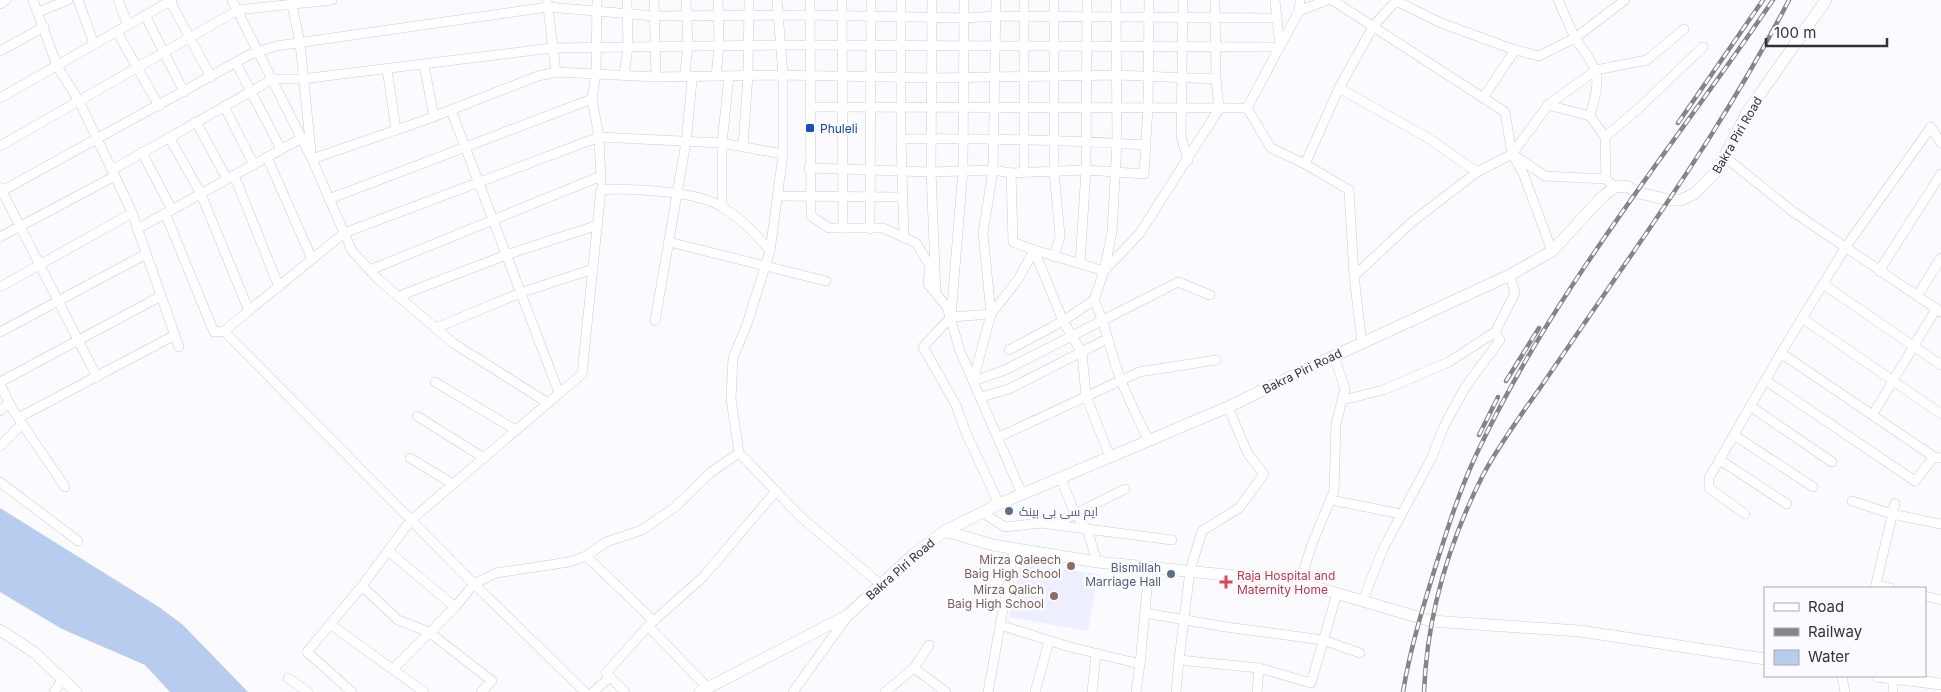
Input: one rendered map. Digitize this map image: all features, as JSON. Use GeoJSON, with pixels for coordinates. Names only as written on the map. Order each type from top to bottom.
{"type":"FeatureCollection","features":[{"type":"Feature","properties":{"kind":"street"},"geometry":{"type":"LineString","coordinates":[[0,4],[6,0]]}},
{"type":"Feature","properties":{"kind":"street"},"geometry":{"type":"LineString","coordinates":[[33,0],[57,66],[79,101],[132,213],[179,347]]}},
{"type":"Feature","properties":{"kind":"street"},"geometry":{"type":"LineString","coordinates":[[38,12],[68,0]]}},
{"type":"Feature","properties":{"kind":"street"},"geometry":{"type":"LineString","coordinates":[[78,0],[94,44]]}},
{"type":"Feature","properties":{"kind":"street"},"geometry":{"type":"LineString","coordinates":[[118,0],[128,25]]}},
{"type":"Feature","properties":{"kind":"street"},"geometry":{"type":"LineString","coordinates":[[232,0],[302,138],[352,251],[370,270],[454,344],[548,403]]}},
{"type":"Feature","properties":{"kind":"street"},"geometry":{"type":"LineString","coordinates":[[0,146],[238,10],[332,0]]}},
{"type":"Feature","properties":{"kind":"street"},"geometry":{"type":"LineString","coordinates":[[352,692],[307,652],[362,586],[411,520],[582,374],[601,189],[599,138],[592,98],[596,73],[598,0]]}},
{"type":"Feature","properties":{"kind":"street"},"geometry":{"type":"LineString","coordinates":[[624,74],[628,47],[627,0]]}},
{"type":"Feature","properties":{"kind":"street"},"geometry":{"type":"LineString","coordinates":[[654,0],[656,77]]}},
{"type":"Feature","properties":{"kind":"street"},"geometry":{"type":"LineString","coordinates":[[655,321],[686,142],[692,82],[685,71],[688,46],[686,0]]}},
{"type":"Feature","properties":{"kind":"street"},"geometry":{"type":"LineString","coordinates":[[716,76],[719,46],[718,0]]}},
{"type":"Feature","properties":{"kind":"street"},"geometry":{"type":"LineString","coordinates":[[743,146],[748,76],[749,0]]}},
{"type":"Feature","properties":{"kind":"street"},"geometry":{"type":"LineString","coordinates":[[777,0],[783,75],[783,154],[770,251],[747,324],[733,358],[731,399],[739,453],[802,518],[880,584]]}},
{"type":"Feature","properties":{"kind":"street"},"geometry":{"type":"LineString","coordinates":[[810,0],[809,76],[811,107],[809,197],[811,216],[829,228],[883,228],[916,243],[930,266],[928,284],[948,307],[960,352],[999,436],[1022,494]]}},
{"type":"Feature","properties":{"kind":"street"},"geometry":{"type":"LineString","coordinates":[[842,0],[843,228]]}},
{"type":"Feature","properties":{"kind":"street"},"geometry":{"type":"LineString","coordinates":[[870,229],[872,0]]}},
{"type":"Feature","properties":{"kind":"street"},"geometry":{"type":"LineString","coordinates":[[901,0],[901,139],[904,238]]}},
{"type":"Feature","properties":{"kind":"street"},"geometry":{"type":"LineString","coordinates":[[932,0],[931,172],[936,293]]}},
{"type":"Feature","properties":{"kind":"street"},"geometry":{"type":"LineString","coordinates":[[964,0],[965,108],[963,169],[951,317],[923,347],[956,405],[966,433],[999,504]]}},
{"type":"Feature","properties":{"kind":"street"},"geometry":{"type":"LineString","coordinates":[[973,381],[991,314],[983,233],[993,170],[995,138],[993,47],[996,0]]}},
{"type":"Feature","properties":{"kind":"street"},"geometry":{"type":"LineString","coordinates":[[1024,0],[1024,172]]}},
{"type":"Feature","properties":{"kind":"street"},"geometry":{"type":"LineString","coordinates":[[1054,0],[1054,171],[1060,236],[1054,257]]}},
{"type":"Feature","properties":{"kind":"street"},"geometry":{"type":"LineString","coordinates":[[1080,264],[1088,107],[1087,0]]}},
{"type":"Feature","properties":{"kind":"street"},"geometry":{"type":"LineString","coordinates":[[1009,350],[1063,321],[1094,300],[1104,271],[1112,232],[1116,173],[1118,17],[1116,0]]}},
{"type":"Feature","properties":{"kind":"street"},"geometry":{"type":"LineString","coordinates":[[809,168],[931,172],[963,169],[1011,173],[1086,170],[1144,174],[1148,107],[1149,0]]}},
{"type":"Feature","properties":{"kind":"street"},"geometry":{"type":"LineString","coordinates":[[1183,0],[1181,136],[1188,160]]}},
{"type":"Feature","properties":{"kind":"street"},"geometry":{"type":"LineString","coordinates":[[1104,271],[1140,232],[1219,109],[1216,79],[1215,0]]}},
{"type":"Feature","properties":{"kind":"street"},"geometry":{"type":"LineString","coordinates":[[1275,0],[1280,47]]}},
{"type":"Feature","properties":{"kind":"street"},"geometry":{"type":"LineString","coordinates":[[1247,108],[1299,11],[1300,0]]}},
{"type":"Feature","properties":{"kind":"street"},"geometry":{"type":"LineString","coordinates":[[1299,11],[1327,0]]}},
{"type":"Feature","properties":{"kind":"street"},"geometry":{"type":"LineString","coordinates":[[1332,0],[1374,25],[1505,112],[1512,154],[1523,173],[1552,251]]}},
{"type":"Feature","properties":{"kind":"street"},"geometry":{"type":"LineString","coordinates":[[1558,0],[1575,38],[1596,70],[1598,89],[1590,116]]}},
{"type":"Feature","properties":{"kind":"street"},"geometry":{"type":"LineString","coordinates":[[1305,164],[1339,88],[1374,25],[1396,1],[1441,23],[1514,50],[1539,56],[1575,38],[1625,0]]}},
{"type":"Feature","properties":{"kind":"street","name":"Bakra Piri Road"},"geometry":{"type":"LineString","coordinates":[[704,690],[848,615],[914,554],[945,531],[999,504],[1228,407],[1510,275],[1552,251],[1602,197],[1611,183],[1627,186],[1636,192],[1670,200],[1681,200],[1694,194],[1707,184],[1725,157],[1748,112],[1826,0]]}},
{"type":"Feature","properties":{"kind":"street"},"geometry":{"type":"LineString","coordinates":[[0,98],[171,1],[210,77]]}},
{"type":"Feature","properties":{"kind":"street"},"geometry":{"type":"LineString","coordinates":[[292,3],[300,43],[302,79],[312,159]]}},
{"type":"Feature","properties":{"kind":"street"},"geometry":{"type":"LineString","coordinates":[[547,4],[556,72]]}},
{"type":"Feature","properties":{"kind":"street"},"geometry":{"type":"LineString","coordinates":[[97,378],[60,300],[1,190],[236,63],[258,52],[276,46],[547,4],[599,12],[655,16],[1276,18]]}},
{"type":"Feature","properties":{"kind":"street"},"geometry":{"type":"LineString","coordinates":[[145,15],[184,92]]}},
{"type":"Feature","properties":{"kind":"street"},"geometry":{"type":"LineString","coordinates":[[0,51],[44,27]]}},
{"type":"Feature","properties":{"kind":"street"},"geometry":{"type":"LineString","coordinates":[[1354,276],[1412,222],[1477,172],[1512,154],[1548,105],[1596,70],[1647,60],[1684,29]]}},
{"type":"Feature","properties":{"kind":"street"},"geometry":{"type":"LineString","coordinates":[[117,32],[159,106]]}},
{"type":"Feature","properties":{"kind":"street"},"geometry":{"type":"LineString","coordinates":[[0,237],[113,173],[142,152],[273,78],[302,79],[552,48],[596,46],[1280,47]]}},
{"type":"Feature","properties":{"kind":"street"},"geometry":{"type":"LineString","coordinates":[[1605,137],[1638,109],[1703,47]]}},
{"type":"Feature","properties":{"kind":"street"},"geometry":{"type":"LineString","coordinates":[[1483,98],[1514,50]]}},
{"type":"Feature","properties":{"kind":"street"},"geometry":{"type":"LineString","coordinates":[[236,63],[281,150]]}},
{"type":"Feature","properties":{"kind":"street"},"geometry":{"type":"LineString","coordinates":[[424,65],[434,117]]}},
{"type":"Feature","properties":{"kind":"street"},"geometry":{"type":"LineString","coordinates":[[386,69],[396,130]]}},
{"type":"Feature","properties":{"kind":"street"},"geometry":{"type":"LineString","coordinates":[[312,159],[434,117],[538,76],[556,72],[656,77],[783,75],[933,78],[1117,75],[1216,79]]}},
{"type":"Feature","properties":{"kind":"street"},"geometry":{"type":"LineString","coordinates":[[722,206],[722,143],[729,76]]}},
{"type":"Feature","properties":{"kind":"street"},"geometry":{"type":"LineString","coordinates":[[1339,88],[1428,138],[1477,172]]}},
{"type":"Feature","properties":{"kind":"street"},"geometry":{"type":"LineString","coordinates":[[330,199],[592,98]]}},
{"type":"Feature","properties":{"kind":"street"},"geometry":{"type":"LineString","coordinates":[[1512,154],[1545,176],[1611,183],[1605,137],[1590,116],[1548,105]]}},
{"type":"Feature","properties":{"kind":"street"},"geometry":{"type":"LineString","coordinates":[[224,106],[254,165]]}},
{"type":"Feature","properties":{"kind":"street"},"geometry":{"type":"LineString","coordinates":[[811,107],[932,109],[1054,107],[1247,108]]}},
{"type":"Feature","properties":{"kind":"street"},"geometry":{"type":"LineString","coordinates":[[1247,108],[1272,148],[1305,164],[1349,190],[1354,276],[1362,343]]}},
{"type":"Feature","properties":{"kind":"street"},"geometry":{"type":"LineString","coordinates":[[450,110],[559,394]]}},
{"type":"Feature","properties":{"kind":"street"},"geometry":{"type":"LineString","coordinates":[[196,122],[231,177],[279,286]]}},
{"type":"Feature","properties":{"kind":"street"},"geometry":{"type":"LineString","coordinates":[[1745,514],[1709,488],[1710,478],[1765,380],[1845,248],[1931,127],[1941,142]]}},
{"type":"Feature","properties":{"kind":"street"},"geometry":{"type":"LineString","coordinates":[[169,137],[201,194],[249,311]]}},
{"type":"Feature","properties":{"kind":"street"},"geometry":{"type":"LineString","coordinates":[[137,229],[302,138]]}},
{"type":"Feature","properties":{"kind":"street"},"geometry":{"type":"LineString","coordinates":[[142,152],[169,212],[214,332],[224,330],[249,311],[344,233],[599,138],[722,143],[783,154]]}},
{"type":"Feature","properties":{"kind":"street"},"geometry":{"type":"LineString","coordinates":[[901,139],[964,140],[995,138],[1146,145]]}},
{"type":"Feature","properties":{"kind":"street"},"geometry":{"type":"LineString","coordinates":[[268,157],[312,259]]}},
{"type":"Feature","properties":{"kind":"street"},"geometry":{"type":"LineString","coordinates":[[1725,157],[1792,212],[1939,310],[1914,346],[1873,414]]}},
{"type":"Feature","properties":{"kind":"street"},"geometry":{"type":"LineString","coordinates":[[1011,173],[1013,242],[1054,257],[1104,271]]}},
{"type":"Feature","properties":{"kind":"street"},"geometry":{"type":"LineString","coordinates":[[1879,271],[1941,174]]}},
{"type":"Feature","properties":{"kind":"street"},"geometry":{"type":"LineString","coordinates":[[370,270],[601,176]]}},
{"type":"Feature","properties":{"kind":"street"},"geometry":{"type":"LineString","coordinates":[[601,189],[638,189],[692,196],[722,206],[756,234],[770,251]]}},
{"type":"Feature","properties":{"kind":"street"},"geometry":{"type":"LineString","coordinates":[[778,196],[902,198]]}},
{"type":"Feature","properties":{"kind":"street"},"geometry":{"type":"LineString","coordinates":[[0,287],[132,213]]}},
{"type":"Feature","properties":{"kind":"street"},"geometry":{"type":"LineString","coordinates":[[399,296],[506,255],[598,225]]}},
{"type":"Feature","properties":{"kind":"street"},"geometry":{"type":"LineString","coordinates":[[669,242],[826,280]]}},
{"type":"Feature","properties":{"kind":"street"},"geometry":{"type":"LineString","coordinates":[[951,317],[991,314],[1019,278],[1034,250]]}},
{"type":"Feature","properties":{"kind":"street"},"geometry":{"type":"LineString","coordinates":[[1034,250],[1063,321],[1074,336],[1082,353],[1086,396],[1110,457]]}},
{"type":"Feature","properties":{"kind":"street"},"geometry":{"type":"LineString","coordinates":[[0,332],[146,254]]}},
{"type":"Feature","properties":{"kind":"street"},"geometry":{"type":"LineString","coordinates":[[1917,296],[1941,258]]}},
{"type":"Feature","properties":{"kind":"street"},"geometry":{"type":"LineString","coordinates":[[436,328],[520,292],[593,269]]}},
{"type":"Feature","properties":{"kind":"street"},"geometry":{"type":"LineString","coordinates":[[1344,400],[1383,390],[1449,362],[1495,332],[1515,293],[1510,275]]}},
{"type":"Feature","properties":{"kind":"street"},"geometry":{"type":"LineString","coordinates":[[973,381],[1005,370],[1178,282],[1210,295]]}},
{"type":"Feature","properties":{"kind":"street"},"geometry":{"type":"LineString","coordinates":[[1823,284],[1941,365]]}},
{"type":"Feature","properties":{"kind":"street"},"geometry":{"type":"LineString","coordinates":[[65,487],[20,421],[0,383],[161,296]]}},
{"type":"Feature","properties":{"kind":"street"},"geometry":{"type":"LineString","coordinates":[[1094,300],[1104,320],[1107,339],[1121,380],[1148,440]]}},
{"type":"Feature","properties":{"kind":"street"},"geometry":{"type":"LineString","coordinates":[[1802,318],[1941,414]]}},
{"type":"Feature","properties":{"kind":"street"},"geometry":{"type":"LineString","coordinates":[[224,330],[474,584],[585,692]]}},
{"type":"Feature","properties":{"kind":"street"},"geometry":{"type":"LineString","coordinates":[[1363,600],[1383,549],[1431,459],[1444,424],[1466,386],[1500,340],[1495,332]]}},
{"type":"Feature","properties":{"kind":"street"},"geometry":{"type":"LineString","coordinates":[[0,446],[20,421],[175,335]]}},
{"type":"Feature","properties":{"kind":"street"},"geometry":{"type":"LineString","coordinates":[[981,397],[1009,389],[1107,339]]}},
{"type":"Feature","properties":{"kind":"street"},"geometry":{"type":"LineString","coordinates":[[1765,380],[1915,481],[1938,457],[1781,353]]}},
{"type":"Feature","properties":{"kind":"street"},"geometry":{"type":"LineString","coordinates":[[1299,585],[1312,544],[1334,491],[1336,424],[1344,400],[1345,389],[1334,356]]}},
{"type":"Feature","properties":{"kind":"street"},"geometry":{"type":"LineString","coordinates":[[999,436],[1139,372],[1216,360]]}},
{"type":"Feature","properties":{"kind":"street"},"geometry":{"type":"LineString","coordinates":[[435,382],[516,430]]}},
{"type":"Feature","properties":{"kind":"street"},"geometry":{"type":"LineString","coordinates":[[0,411],[9,403]]}},
{"type":"Feature","properties":{"kind":"street"},"geometry":{"type":"LineString","coordinates":[[1750,406],[1832,462]]}},
{"type":"Feature","properties":{"kind":"street"},"geometry":{"type":"LineString","coordinates":[[1176,692],[1190,571],[1202,531],[1239,508],[1264,474],[1248,454],[1228,407]]}},
{"type":"Feature","properties":{"kind":"street"},"geometry":{"type":"LineString","coordinates":[[417,416],[484,458]]}},
{"type":"Feature","properties":{"kind":"street"},"geometry":{"type":"LineString","coordinates":[[1734,435],[1812,487]]}},
{"type":"Feature","properties":{"kind":"street"},"geometry":{"type":"LineString","coordinates":[[394,668],[455,607],[474,584],[496,574],[569,562],[586,556],[606,542],[642,530],[675,507],[710,472],[739,453]]}},
{"type":"Feature","properties":{"kind":"street"},"geometry":{"type":"LineString","coordinates":[[410,458],[453,484]]}},
{"type":"Feature","properties":{"kind":"street"},"geometry":{"type":"LineString","coordinates":[[1720,460],[1787,504]]}},
{"type":"Feature","properties":{"kind":"street"},"geometry":{"type":"LineString","coordinates":[[1061,479],[1075,514],[1086,529],[1098,562]]}},
{"type":"Feature","properties":{"kind":"street"},"geometry":{"type":"LineString","coordinates":[[0,482],[78,541]]}},
{"type":"Feature","properties":{"kind":"street"},"geometry":{"type":"LineString","coordinates":[[625,692],[606,673],[651,624],[703,577],[776,490]]}},
{"type":"Feature","properties":{"kind":"street"},"geometry":{"type":"LineString","coordinates":[[1052,525],[1124,490]]}},
{"type":"Feature","properties":{"kind":"street"},"geometry":{"type":"LineString","coordinates":[[1331,500],[1401,514]]}},
{"type":"Feature","properties":{"kind":"street"},"geometry":{"type":"LineString","coordinates":[[1852,501],[1892,514],[1941,524]]}},
{"type":"Feature","properties":{"kind":"street"},"geometry":{"type":"LineString","coordinates":[[1875,587],[1895,503]]}},
{"type":"Feature","properties":{"kind":"street"},"geometry":{"type":"LineString","coordinates":[[983,513],[1005,527],[1041,523],[1172,540]]}},
{"type":"Feature","properties":{"kind":"street"},"geometry":{"type":"LineString","coordinates":[[945,531],[993,546],[1098,562],[1190,571],[1299,585],[1337,592],[1431,621],[1580,631],[1764,659]]}},
{"type":"Feature","properties":{"kind":"street"},"geometry":{"type":"LineString","coordinates":[[988,692],[1014,549]]}},
{"type":"Feature","properties":{"kind":"street"},"geometry":{"type":"LineString","coordinates":[[388,551],[455,607]]}},
{"type":"Feature","properties":{"kind":"street"},"geometry":{"type":"LineString","coordinates":[[586,556],[651,624],[704,690]]}},
{"type":"Feature","properties":{"kind":"street"},"geometry":{"type":"LineString","coordinates":[[1136,692],[1149,568]]}},
{"type":"Feature","properties":{"kind":"street"},"geometry":{"type":"LineString","coordinates":[[362,586],[398,620],[429,632],[492,681],[481,692]]}},
{"type":"Feature","properties":{"kind":"street"},"geometry":{"type":"LineString","coordinates":[[1179,660],[1259,668],[1309,687],[1337,592]]}},
{"type":"Feature","properties":{"kind":"street"},"geometry":{"type":"LineString","coordinates":[[1926,596],[1941,600]]}},
{"type":"Feature","properties":{"kind":"street"},"geometry":{"type":"LineString","coordinates":[[1145,613],[1324,640],[1360,653]]}},
{"type":"Feature","properties":{"kind":"street"},"geometry":{"type":"LineString","coordinates":[[793,692],[848,615]]}},
{"type":"Feature","properties":{"kind":"street"},"geometry":{"type":"LineString","coordinates":[[330,624],[394,668],[424,692]]}},
{"type":"Feature","properties":{"kind":"street"},"geometry":{"type":"LineString","coordinates":[[1000,625],[1049,641],[1140,664]]}},
{"type":"Feature","properties":{"kind":"street"},"geometry":{"type":"LineString","coordinates":[[1,632],[35,653],[76,692]]}},
{"type":"Feature","properties":{"kind":"street"},"geometry":{"type":"LineString","coordinates":[[1035,692],[1049,641]]}},
{"type":"Feature","properties":{"kind":"street"},"geometry":{"type":"LineString","coordinates":[[885,692],[914,668],[929,645]]}},
{"type":"Feature","properties":{"kind":"street"},"geometry":{"type":"LineString","coordinates":[[1092,692],[1096,654]]}},
{"type":"Feature","properties":{"kind":"street"},"geometry":{"type":"LineString","coordinates":[[914,668],[946,692]]}},
{"type":"Feature","properties":{"kind":"street"},"geometry":{"type":"LineString","coordinates":[[1257,692],[1259,668]]}},
{"type":"Feature","properties":{"kind":"street"},"geometry":{"type":"LineString","coordinates":[[593,692],[610,677]]}},
{"type":"Feature","properties":{"kind":"street"},"geometry":{"type":"LineString","coordinates":[[1842,677],[1845,692]]}},
{"type":"Feature","properties":{"kind":"street"},"geometry":{"type":"LineString","coordinates":[[1885,677],[1941,684]]}},
{"type":"Feature","properties":{"kind":"street"},"geometry":{"type":"LineString","coordinates":[[288,678],[308,692]]}},
{"type":"Feature","properties":{"kind":"street"},"geometry":{"type":"LineString","coordinates":[[1892,692],[1893,678]]}},
{"type":"Feature","properties":{"kind":"street"},"geometry":{"type":"LineString","coordinates":[[54,692],[63,679]]}},
{"type":"Feature","properties":{"kind":"shaded area","name":"Mirza Qalich Baig High School"},"geometry":{"type":"Polygon","coordinates":[[[1019,564],[1098,574],[1088,631],[1009,617],[1019,564]]]}},
{"type":"Feature","properties":{"kind":"water"},"geometry":{"type":"Polygon","coordinates":[[[0,508],[159,607],[183,625],[248,692],[170,692],[145,665],[62,629],[0,592],[0,508]]]}},
{"type":"Feature","properties":{"kind":"railway"},"geometry":{"type":"LineString","coordinates":[[1678,123],[1763,0]]}},
{"type":"Feature","properties":{"kind":"railway"},"geometry":{"type":"LineString","coordinates":[[1403,692],[1409,660],[1422,612],[1455,508],[1477,453],[1508,393],[1578,277],[1773,0]]}},
{"type":"Feature","properties":{"kind":"railway"},"geometry":{"type":"LineString","coordinates":[[1424,692],[1430,635],[1442,580],[1460,526],[1483,475],[1510,431],[1688,171],[1751,70],[1789,0]]}},
{"type":"Feature","properties":{"kind":"railway"},"geometry":{"type":"LineString","coordinates":[[1506,381],[1539,328]]}},
{"type":"Feature","properties":{"kind":"railway"},"geometry":{"type":"LineString","coordinates":[[1479,435],[1498,397]]}},
{"type":"Feature","properties":{"kind":"place","name":"Phuleli"},"geometry":{"type":"Point","coordinates":[810,128]}},
{"type":"Feature","properties":{"kind":"place","name":"ایم سی بی بینک"},"geometry":{"type":"Point","coordinates":[1009,511]}},
{"type":"Feature","properties":{"kind":"place","name":"Mirza Qaleech Baig High School"},"geometry":{"type":"Point","coordinates":[1071,566]}},
{"type":"Feature","properties":{"kind":"place","name":"Bismillah Marriage Hall"},"geometry":{"type":"Point","coordinates":[1171,574]}},
{"type":"Feature","properties":{"kind":"place","name":"Raja Hospital and Maternity Home"},"geometry":{"type":"Point","coordinates":[1226,582]}},
{"type":"Feature","properties":{"kind":"place","name":"Mirza Qalich Baig High School"},"geometry":{"type":"Point","coordinates":[1054,596]}}]}
